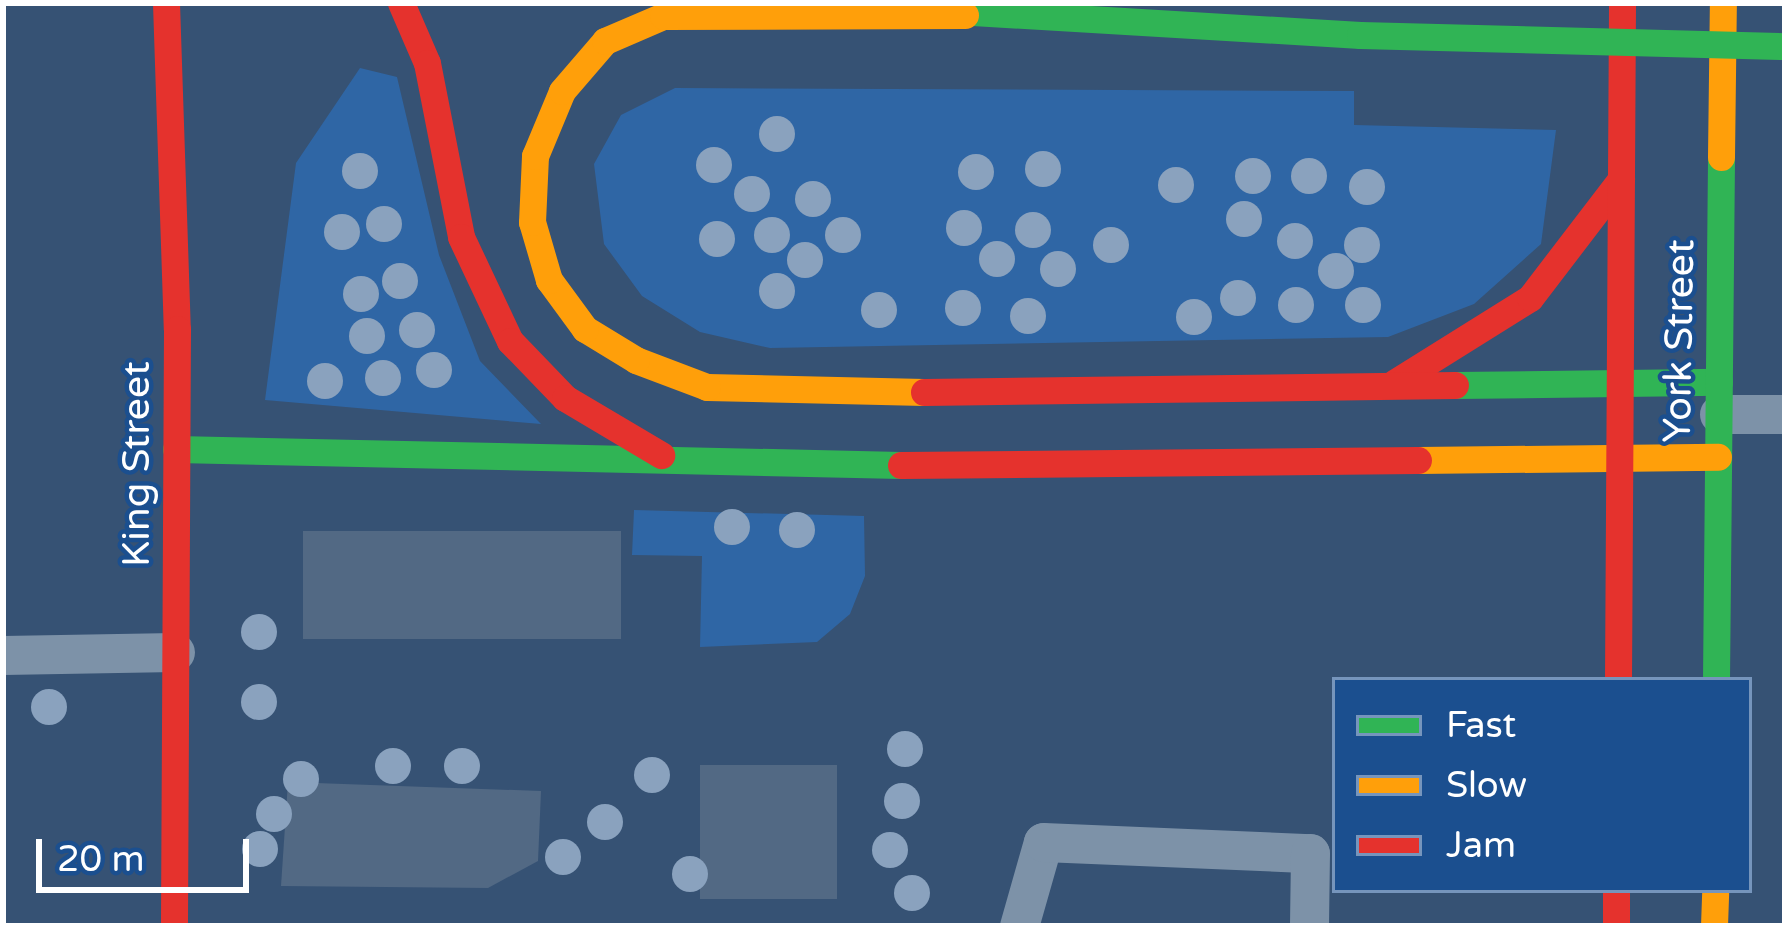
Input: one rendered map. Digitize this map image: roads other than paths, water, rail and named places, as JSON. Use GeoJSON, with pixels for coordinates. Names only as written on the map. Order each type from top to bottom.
{"type":"FeatureCollection","features":[{"type":"Feature","properties":{"kind":"main road","name":"King Street"},"geometry":{"type":"LineString","coordinates":[[166,3],[176,449],[174,926]]}},
{"type":"Feature","properties":{"kind":"main road"},"geometry":{"type":"LineString","coordinates":[[401,3],[427,63],[461,237],[510,341],[565,398],[666,458]]}},
{"type":"Feature","properties":{"kind":"main road"},"geometry":{"type":"LineString","coordinates":[[878,3],[965,15]]}},
{"type":"Feature","properties":{"kind":"main road","name":"York Street"},"geometry":{"type":"LineString","coordinates":[[1618,677],[1622,3]]}},
{"type":"Feature","properties":{"kind":"main road","name":"York Street"},"geometry":{"type":"LineString","coordinates":[[1716,677],[1723,3]]}},
{"type":"Feature","properties":{"kind":"main road"},"geometry":{"type":"LineString","coordinates":[[1719,398],[1620,382],[779,394],[707,387],[636,360],[585,328],[549,280],[532,222],[535,156],[562,91],[605,41],[663,16],[965,15],[1360,35],[1785,46]]}},
{"type":"Feature","properties":{"kind":"main road"},"geometry":{"type":"LineString","coordinates":[[1391,385],[1529,298],[1621,179]]}},
{"type":"Feature","properties":{"kind":"main road"},"geometry":{"type":"LineString","coordinates":[[176,449],[887,465],[1718,457]]}},
{"type":"Feature","properties":{"kind":"main road"},"geometry":{"type":"LineString","coordinates":[[1616,893],[1616,926]]}},
{"type":"Feature","properties":{"kind":"main road"},"geometry":{"type":"LineString","coordinates":[[1714,926],[1715,893]]}},
{"type":"Feature","properties":{"kind":"lane"},"geometry":{"type":"LineString","coordinates":[[1719,398],[1785,414]]}},
{"type":"Feature","properties":{"kind":"lane"},"geometry":{"type":"LineString","coordinates":[[3,655],[175,652]]}},
{"type":"Feature","properties":{"kind":"lane"},"geometry":{"type":"LineString","coordinates":[[1019,926],[1043,842],[1322,849],[1309,926]]}}]}
